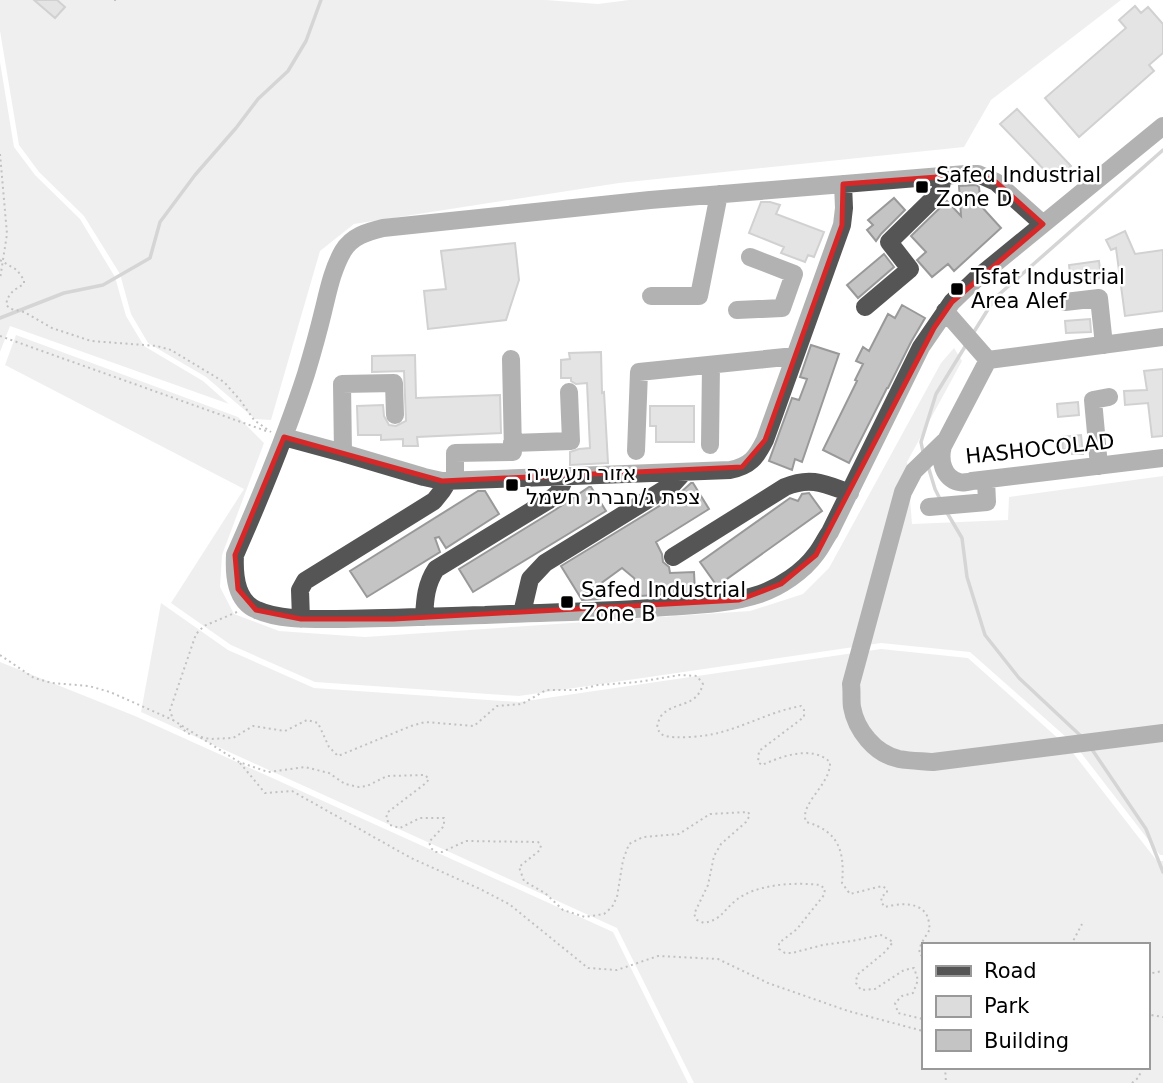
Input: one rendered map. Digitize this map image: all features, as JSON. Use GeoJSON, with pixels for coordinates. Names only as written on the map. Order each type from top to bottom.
{"type":"FeatureCollection","features":[{"type":"Feature","properties":{"kind":"street"},"geometry":{"type":"LineString","coordinates":[[1044,224],[996,182],[978,174],[966,174],[719,194],[383,228],[366,232],[353,239],[344,249],[334,270],[316,342],[278,435],[235,555],[234,574],[238,589],[247,603],[256,610],[301,619],[393,620],[636,610],[705,604],[739,600],[781,584],[816,555],[850,493],[921,347],[952,302],[976,279],[1044,224],[1163,126]]}},
{"type":"Feature","properties":{"kind":"street"},"geometry":{"type":"LineString","coordinates":[[865,307],[910,268],[889,242],[940,191],[943,176]]}},
{"type":"Feature","properties":{"kind":"street"},"geometry":{"type":"LineString","coordinates":[[278,435],[424,477],[452,480],[730,470],[742,467],[758,454],[765,440],[825,274],[842,225],[843,184]]}},
{"type":"Feature","properties":{"kind":"street"},"geometry":{"type":"LineString","coordinates":[[651,296],[699,296],[719,194]]}},
{"type":"Feature","properties":{"kind":"street"},"geometry":{"type":"LineString","coordinates":[[750,257],[794,274],[825,274]]}},
{"type":"Feature","properties":{"kind":"street"},"geometry":{"type":"LineString","coordinates":[[737,310],[782,308],[794,274]]}},
{"type":"Feature","properties":{"kind":"street"},"geometry":{"type":"LineString","coordinates":[[1065,302],[1099,298],[1104,345]]}},
{"type":"Feature","properties":{"kind":"street"},"geometry":{"type":"LineString","coordinates":[[945,311],[988,360],[1163,337]]}},
{"type":"Feature","properties":{"kind":"street"},"geometry":{"type":"LineString","coordinates":[[636,451],[639,372],[795,356]]}},
{"type":"Feature","properties":{"kind":"street"},"geometry":{"type":"LineString","coordinates":[[301,619],[300,590],[305,581],[434,501],[452,480],[455,453],[513,452],[511,359]]}},
{"type":"Feature","properties":{"kind":"street","name":"HASHOCOLAD"},"geometry":{"type":"LineString","coordinates":[[988,360],[941,453],[941,463],[951,477],[960,482],[986,480],[1163,458]]}},
{"type":"Feature","properties":{"kind":"street"},"geometry":{"type":"LineString","coordinates":[[710,445],[711,365]]}},
{"type":"Feature","properties":{"kind":"street"},"geometry":{"type":"LineString","coordinates":[[343,453],[342,384],[394,383],[395,415]]}},
{"type":"Feature","properties":{"kind":"street"},"geometry":{"type":"LineString","coordinates":[[512,443],[571,441],[569,392]]}},
{"type":"Feature","properties":{"kind":"street"},"geometry":{"type":"LineString","coordinates":[[1099,466],[1093,400],[1109,397]]}},
{"type":"Feature","properties":{"kind":"street"},"geometry":{"type":"LineString","coordinates":[[946,440],[914,471],[903,492],[851,684],[852,708],[859,729],[869,741],[896,759],[933,761],[1163,733]]}},
{"type":"Feature","properties":{"kind":"street"},"geometry":{"type":"LineString","coordinates":[[522,613],[530,579],[545,563],[673,484],[684,472]]}},
{"type":"Feature","properties":{"kind":"street"},"geometry":{"type":"LineString","coordinates":[[424,617],[426,590],[436,569],[550,500],[558,493],[566,476]]}},
{"type":"Feature","properties":{"kind":"street"},"geometry":{"type":"LineString","coordinates":[[929,507],[987,502],[986,480]]}},
{"type":"Feature","properties":{"kind":"street"},"geometry":{"type":"LineString","coordinates":[[673,556],[785,487],[798,482],[812,481],[850,493]]}},
{"type":"Feature","properties":{"kind":"path"},"geometry":{"type":"LineString","coordinates":[[0,154],[7,233],[0,279]]}},
{"type":"Feature","properties":{"kind":"path"},"geometry":{"type":"LineString","coordinates":[[1,261],[17,270],[24,280],[24,284],[12,291],[7,299],[6,305],[11,309],[24,312],[52,328],[92,341],[158,346],[171,350],[224,382],[254,420],[278,435]]}},
{"type":"Feature","properties":{"kind":"path"},"geometry":{"type":"LineString","coordinates":[[0,336],[278,435]]}},
{"type":"Feature","properties":{"kind":"path"},"geometry":{"type":"LineString","coordinates":[[173,720],[170,710],[196,634],[204,626],[237,612],[240,607]]}},
{"type":"Feature","properties":{"kind":"path"},"geometry":{"type":"LineString","coordinates":[[0,655],[34,678],[52,684],[89,686],[110,692],[173,720],[239,762],[268,772],[305,767],[359,787],[387,776],[425,775],[429,779],[426,783],[388,812],[386,818],[390,825],[400,828],[421,818],[444,818],[443,826],[429,842],[435,852],[442,852],[466,841],[538,842],[541,845],[540,850],[519,867],[524,881],[545,893],[563,910],[585,917],[604,914],[612,907],[617,897],[623,860],[629,844],[643,837],[679,834],[710,814],[748,812],[750,815],[746,822],[722,844],[714,856],[708,885],[694,914],[697,920],[704,923],[716,920],[736,900],[757,889],[803,883],[820,884],[825,889],[824,895],[797,929],[779,943],[779,949],[792,953],[881,935],[892,942],[885,952],[857,975],[856,983],[861,990],[875,989],[904,970],[914,968],[918,980],[913,993],[902,996],[895,1003],[898,1013],[922,1019]]}},
{"type":"Feature","properties":{"kind":"path"},"geometry":{"type":"LineString","coordinates":[[196,736],[210,739],[233,738],[253,726],[285,731],[307,719],[318,723],[330,747],[338,756],[425,722],[474,726],[497,706],[522,704],[545,690],[577,690],[680,675],[697,676],[703,684],[695,699],[661,716],[657,727],[660,734],[666,736],[717,733],[801,706],[804,717],[759,751],[758,762],[762,765],[789,754],[822,755],[830,762],[825,781],[803,816],[806,822],[821,826],[835,838],[844,864],[842,883],[849,894],[887,888],[881,902],[885,907],[915,905],[928,916],[930,929],[921,944],[919,953],[922,956]]}},
{"type":"Feature","properties":{"kind":"path"},"geometry":{"type":"LineString","coordinates":[[239,762],[265,793],[292,791],[411,858],[509,904],[588,968],[617,970],[659,956],[718,959],[768,983],[848,1011],[922,1031]]}},
{"type":"Feature","properties":{"kind":"path"},"geometry":{"type":"LineString","coordinates":[[1072,943],[1082,924]]}},
{"type":"Feature","properties":{"kind":"path"},"geometry":{"type":"LineString","coordinates":[[1132,1083],[1139,1077],[1141,1069]]}},
{"type":"Feature","properties":{"kind":"highlighted area"},"geometry":{"type":"Polygon","coordinates":[[[978,174],[996,182],[1043,224],[952,302],[934,328],[816,555],[781,584],[739,600],[393,619],[301,619],[256,610],[238,589],[235,555],[284,437],[442,481],[742,467],[765,440],[842,225],[843,184],[978,174]]]}},
{"type":"Feature","properties":{"kind":"green space"},"geometry":{"type":"Polygon","coordinates":[[[0,0],[546,0],[598,4],[629,0],[1121,0],[991,100],[964,147],[619,183],[354,224],[320,251],[271,420],[255,419],[206,377],[148,343],[131,314],[120,274],[84,216],[39,172],[19,145],[0,31],[0,0]]]}},
{"type":"Feature","properties":{"kind":"green space"},"geometry":{"type":"Polygon","coordinates":[[[0,62],[14,147],[35,175],[80,219],[115,277],[126,316],[144,346],[203,381],[229,404],[10,326],[0,352],[0,62]]]}},
{"type":"Feature","properties":{"kind":"green space"},"geometry":{"type":"Polygon","coordinates":[[[16,335],[238,417],[264,443],[222,555],[220,587],[234,614],[279,631],[365,637],[750,611],[803,594],[829,568],[941,363],[954,348],[962,361],[907,462],[912,524],[1008,520],[1009,497],[1163,476],[1163,855],[1160,855],[1075,745],[970,652],[881,643],[519,696],[315,682],[231,645],[171,603],[244,489],[5,365],[16,335]]]}},
{"type":"Feature","properties":{"kind":"green space"},"geometry":{"type":"Polygon","coordinates":[[[161,603],[228,650],[314,688],[519,702],[881,649],[968,658],[1070,749],[1157,861],[1163,861],[1163,1083],[694,1083],[617,928],[141,712],[161,603]]]}},
{"type":"Feature","properties":{"kind":"green space"},"geometry":{"type":"Polygon","coordinates":[[[0,662],[135,716],[613,932],[688,1083],[0,1083],[0,662]]]}},
{"type":"Feature","properties":{"kind":"building"},"geometry":{"type":"Polygon","coordinates":[[[34,0],[57,0],[65,7],[55,18],[34,0]]]}},
{"type":"Feature","properties":{"kind":"building"},"geometry":{"type":"Polygon","coordinates":[[[1135,6],[1141,13],[1148,7],[1163,24],[1163,53],[1149,65],[1154,71],[1079,137],[1045,98],[1126,28],[1119,20],[1135,6]]]}},
{"type":"Feature","properties":{"kind":"building"},"geometry":{"type":"Polygon","coordinates":[[[1017,109],[1071,166],[1055,181],[1000,124],[1017,109]]]}},
{"type":"Feature","properties":{"kind":"building"},"geometry":{"type":"Polygon","coordinates":[[[959,186],[979,187],[981,206],[1001,228],[954,271],[948,264],[932,277],[917,260],[926,252],[911,236],[947,201],[961,216],[959,186]]]}},
{"type":"Feature","properties":{"kind":"building"},"geometry":{"type":"Polygon","coordinates":[[[894,198],[905,210],[876,241],[867,230],[873,225],[868,220],[894,198]]]}},
{"type":"Feature","properties":{"kind":"building"},"geometry":{"type":"Polygon","coordinates":[[[761,202],[780,205],[776,214],[824,232],[814,257],[808,255],[805,262],[781,253],[784,247],[749,233],[761,202]]]}},
{"type":"Feature","properties":{"kind":"building"},"geometry":{"type":"Polygon","coordinates":[[[1125,231],[1135,254],[1163,250],[1163,311],[1125,316],[1116,248],[1111,250],[1106,240],[1125,231]]]}},
{"type":"Feature","properties":{"kind":"building"},"geometry":{"type":"Polygon","coordinates":[[[515,243],[519,280],[506,320],[428,329],[424,291],[446,289],[441,251],[515,243]]]}},
{"type":"Feature","properties":{"kind":"building"},"geometry":{"type":"Polygon","coordinates":[[[884,254],[894,267],[858,298],[847,285],[884,254]]]}},
{"type":"Feature","properties":{"kind":"building"},"geometry":{"type":"Polygon","coordinates":[[[1099,261],[1101,278],[1071,282],[1069,265],[1099,261]]]}},
{"type":"Feature","properties":{"kind":"building"},"geometry":{"type":"Polygon","coordinates":[[[902,305],[925,318],[849,463],[823,450],[857,381],[855,380],[863,364],[856,361],[863,347],[869,351],[888,314],[895,318],[902,305]]]}},
{"type":"Feature","properties":{"kind":"building"},"geometry":{"type":"Polygon","coordinates":[[[1090,319],[1091,332],[1066,333],[1065,321],[1090,319]]]}},
{"type":"Feature","properties":{"kind":"building"},"geometry":{"type":"Polygon","coordinates":[[[811,345],[839,354],[802,462],[795,459],[792,470],[769,461],[792,398],[799,400],[807,379],[800,377],[811,345]]]}},
{"type":"Feature","properties":{"kind":"building"},"geometry":{"type":"Polygon","coordinates":[[[601,352],[608,463],[570,465],[570,452],[590,448],[587,383],[576,384],[571,378],[561,378],[561,360],[570,359],[569,353],[601,352]]]}},
{"type":"Feature","properties":{"kind":"building"},"geometry":{"type":"Polygon","coordinates":[[[415,355],[416,398],[500,395],[501,433],[417,437],[418,446],[403,446],[403,439],[381,440],[381,435],[358,435],[357,406],[383,405],[384,416],[389,425],[396,426],[406,421],[404,371],[372,372],[372,356],[415,355]]]}},
{"type":"Feature","properties":{"kind":"building"},"geometry":{"type":"Polygon","coordinates":[[[1163,369],[1163,436],[1152,437],[1148,403],[1125,405],[1124,391],[1147,390],[1144,371],[1163,369]]]}},
{"type":"Feature","properties":{"kind":"building"},"geometry":{"type":"Polygon","coordinates":[[[1078,402],[1079,415],[1058,417],[1057,404],[1078,402]]]}},
{"type":"Feature","properties":{"kind":"building"},"geometry":{"type":"Polygon","coordinates":[[[650,406],[694,406],[694,442],[656,442],[656,426],[650,426],[650,406]]]}},
{"type":"Feature","properties":{"kind":"building"},"geometry":{"type":"Polygon","coordinates":[[[1081,435],[1083,454],[1072,454],[1071,449],[1063,449],[1062,437],[1081,435]]]}},
{"type":"Feature","properties":{"kind":"building"},"geometry":{"type":"Polygon","coordinates":[[[691,483],[709,509],[656,542],[670,573],[694,572],[695,592],[641,596],[634,578],[622,568],[596,587],[600,599],[582,600],[561,566],[679,494],[691,483]]]}},
{"type":"Feature","properties":{"kind":"building"},"geometry":{"type":"Polygon","coordinates":[[[589,487],[606,511],[473,592],[459,569],[589,487]]]}},
{"type":"Feature","properties":{"kind":"building"},"geometry":{"type":"Polygon","coordinates":[[[478,491],[485,491],[499,514],[446,548],[439,537],[435,538],[440,552],[367,597],[350,571],[478,491]]]}},
{"type":"Feature","properties":{"kind":"building"},"geometry":{"type":"Polygon","coordinates":[[[809,493],[822,511],[717,586],[700,562],[790,498],[798,501],[802,494],[809,493]]]}},
{"type":"Feature","properties":{"kind":"waterway"},"geometry":{"type":"LineString","coordinates":[[0,318],[64,293],[103,285],[150,258],[160,222],[258,99],[288,71],[306,41],[321,0]]}},
{"type":"Feature","properties":{"kind":"waterway"},"geometry":{"type":"LineString","coordinates":[[972,335],[995,298],[1163,150]]}},
{"type":"Feature","properties":{"kind":"waterway"},"geometry":{"type":"LineString","coordinates":[[923,452],[921,442],[936,394],[966,345]]}},
{"type":"Feature","properties":{"kind":"waterway"},"geometry":{"type":"LineString","coordinates":[[928,466],[941,501]]}},
{"type":"Feature","properties":{"kind":"waterway"},"geometry":{"type":"LineString","coordinates":[[946,511],[962,538],[967,577],[985,635],[1019,678],[1082,737]]}},
{"type":"Feature","properties":{"kind":"waterway"},"geometry":{"type":"LineString","coordinates":[[1091,748],[1146,829],[1163,872]]}},
{"type":"Feature","properties":{"kind":"place","name":"Safed Industrial Zone D"},"geometry":{"type":"Point","coordinates":[922,187]}},
{"type":"Feature","properties":{"kind":"place","name":"Tsfat Industrial Area Alef"},"geometry":{"type":"Point","coordinates":[957,289]}},
{"type":"Feature","properties":{"kind":"place","name":"אזור תעשייה צפת ג/חברת חשמל"},"geometry":{"type":"Point","coordinates":[512,485]}},
{"type":"Feature","properties":{"kind":"place","name":"Safed Industrial Zone B"},"geometry":{"type":"Point","coordinates":[567,602]}}]}
